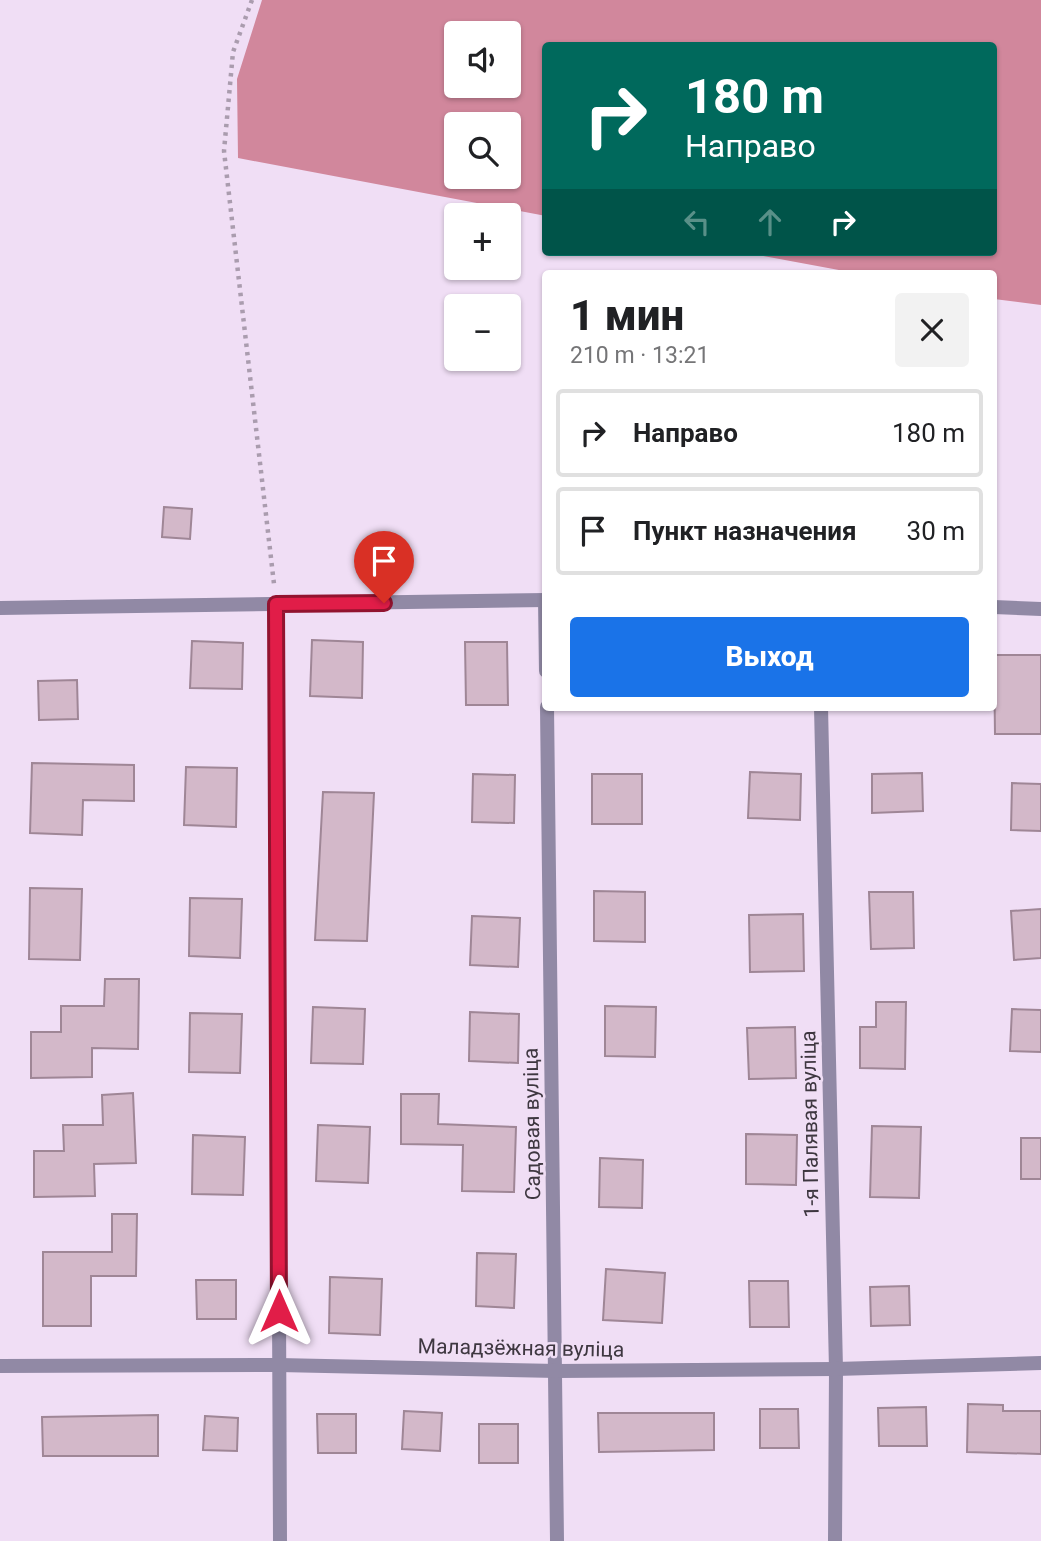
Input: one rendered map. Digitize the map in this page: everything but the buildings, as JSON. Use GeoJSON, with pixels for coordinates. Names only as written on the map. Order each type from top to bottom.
{"type":"FeatureCollection","features":[{"type":"Feature","properties":{"kind":"street"},"geometry":{"type":"LineString","coordinates":[[0,608],[542,600]]}},
{"type":"Feature","properties":{"kind":"street"},"geometry":{"type":"LineString","coordinates":[[276,604],[280,1541]]}},
{"type":"Feature","properties":{"kind":"street"},"geometry":{"type":"LineString","coordinates":[[997,607],[1041,608]]}},
{"type":"Feature","properties":{"kind":"street","name":"Садовая вуліца"},"geometry":{"type":"LineString","coordinates":[[547,711],[557,1541]]}},
{"type":"Feature","properties":{"kind":"street","name":"1-я Палявая вуліца"},"geometry":{"type":"LineString","coordinates":[[821,711],[836,1369],[835,1541]]}},
{"type":"Feature","properties":{"kind":"street","name":"Маладзёжная вуліца"},"geometry":{"type":"LineString","coordinates":[[0,1366],[279,1365],[557,1371],[836,1369],[1041,1363]]}},
{"type":"Feature","properties":{"kind":"path"},"geometry":{"type":"LineString","coordinates":[[252,0],[233,52],[224,151],[276,604]]}},
{"type":"Feature","properties":{"kind":"shaded area"},"geometry":{"type":"Polygon","coordinates":[[[262,0],[1041,0],[1041,305],[997,299],[997,270],[839,270],[764,256],[997,256],[997,42],[542,42],[542,215],[521,211],[521,203],[477,203],[238,158],[237,79],[262,0]]]}},
{"type":"Feature","properties":{"kind":"route"},"geometry":{"type":"LineString","coordinates":[[279,1311],[276,604],[384,603]]}}]}
